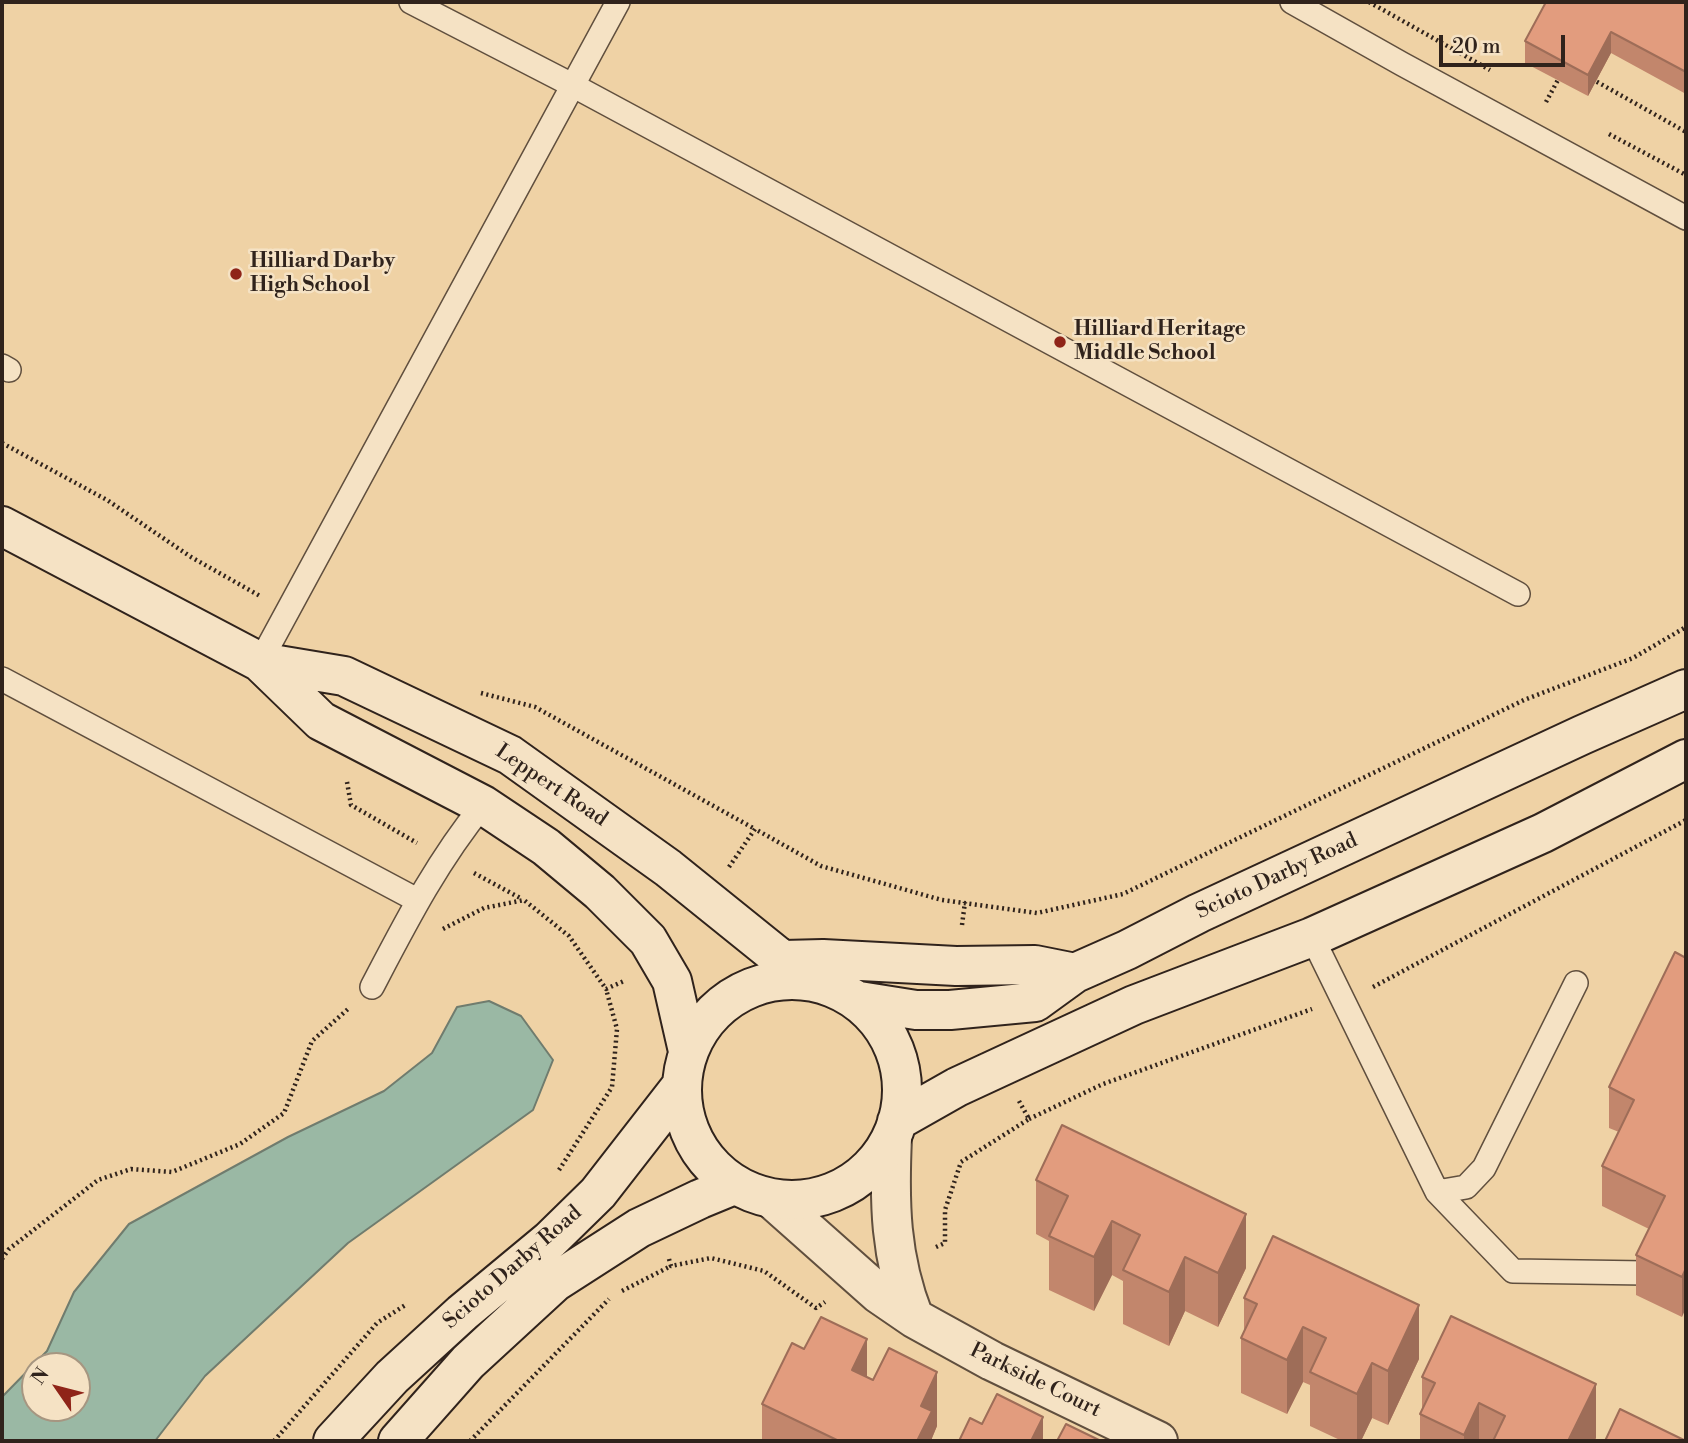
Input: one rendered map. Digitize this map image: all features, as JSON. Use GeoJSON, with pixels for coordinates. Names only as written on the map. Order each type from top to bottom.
{"type":"FeatureCollection","features":[{"type":"Feature","properties":{"kind":"main road","name":"Leppert Road"},"geometry":{"type":"LineString","coordinates":[[2,526],[260,662],[321,721],[483,805],[546,847],[600,892],[648,940],[672,981],[685,1068]]}},
{"type":"Feature","properties":{"kind":"main road","name":"Leppert Road"},"geometry":{"type":"LineString","coordinates":[[260,662],[344,676],[510,755],[668,868],[795,970]]}},
{"type":"Feature","properties":{"kind":"main road","name":"Scioto Darby Road"},"geometry":{"type":"LineString","coordinates":[[859,1001],[916,1010],[950,1010],[1035,1002],[1075,973],[1545,752],[1686,689]]}},
{"type":"Feature","properties":{"kind":"main road"},"geometry":{"type":"LineString","coordinates":[[1075,973],[1035,965],[956,966],[822,960],[795,970],[786,979],[752,986],[722,1004],[698,1030],[685,1068],[681,1098],[689,1133],[708,1163],[734,1185],[772,1199],[802,1201],[839,1191],[870,1169],[894,1130],[957,1087],[1135,1005],[1312,937],[1544,833],[1686,759]]}},
{"type":"Feature","properties":{"kind":"main road"},"geometry":{"type":"LineString","coordinates":[[795,970],[859,1001],[884,1028],[900,1063],[903,1101],[894,1130],[890,1184],[894,1251],[901,1286],[914,1318]]}},
{"type":"Feature","properties":{"kind":"main road","name":"Scioto Darby Road"},"geometry":{"type":"LineString","coordinates":[[333,1441],[401,1368],[462,1312],[550,1240],[598,1193],[685,1068]]}},
{"type":"Feature","properties":{"kind":"main road","name":"Scioto Darby Road"},"geometry":{"type":"LineString","coordinates":[[398,1441],[468,1362],[555,1282],[639,1228],[734,1185]]}},
{"type":"Feature","properties":{"kind":"main road","name":"Parkside Court"},"geometry":{"type":"LineString","coordinates":[[772,1199],[879,1294],[914,1318],[992,1361],[1158,1441]]}},
{"type":"Feature","properties":{"kind":"lane"},"geometry":{"type":"LineString","coordinates":[[411,2],[574,86],[1518,594]]}},
{"type":"Feature","properties":{"kind":"lane"},"geometry":{"type":"LineString","coordinates":[[260,662],[618,2]]}},
{"type":"Feature","properties":{"kind":"lane"},"geometry":{"type":"LineString","coordinates":[[1293,2],[1686,218]]}},
{"type":"Feature","properties":{"kind":"lane"},"geometry":{"type":"LineString","coordinates":[[2,679],[417,900]]}},
{"type":"Feature","properties":{"kind":"lane"},"geometry":{"type":"LineString","coordinates":[[372,987],[417,900],[460,834],[483,805]]}},
{"type":"Feature","properties":{"kind":"lane"},"geometry":{"type":"LineString","coordinates":[[1312,937],[1437,1192],[1513,1271],[1646,1273]]}},
{"type":"Feature","properties":{"kind":"lane"},"geometry":{"type":"LineString","coordinates":[[1437,1192],[1466,1187],[1484,1168],[1576,983]]}},
{"type":"Feature","properties":{"kind":"path"},"geometry":{"type":"LineString","coordinates":[[1369,2],[1499,75]]}},
{"type":"Feature","properties":{"kind":"path"},"geometry":{"type":"LineString","coordinates":[[1546,102],[1563,72]]}},
{"type":"Feature","properties":{"kind":"path"},"geometry":{"type":"LineString","coordinates":[[1587,75],[1686,132]]}},
{"type":"Feature","properties":{"kind":"path"},"geometry":{"type":"LineString","coordinates":[[1534,95],[1558,108]]}},
{"type":"Feature","properties":{"kind":"path"},"geometry":{"type":"LineString","coordinates":[[1604,132],[1686,175]]}},
{"type":"Feature","properties":{"kind":"path"},"geometry":{"type":"LineString","coordinates":[[557,1173],[612,1087],[617,1029],[606,989]]}},
{"type":"Feature","properties":{"kind":"path"},"geometry":{"type":"LineString","coordinates":[[470,1441],[611,1296],[671,1266]]}},
{"type":"Feature","properties":{"kind":"path"},"geometry":{"type":"LineString","coordinates":[[274,1441],[377,1323],[412,1301]]}},
{"type":"Feature","properties":{"kind":"shaded area"},"geometry":{"type":"Polygon","coordinates":[[[489,1001],[521,1016],[553,1060],[533,1110],[348,1243],[205,1376],[155,1441],[2,1441],[2,1397],[21,1378],[21,1422],[91,1422],[91,1352],[46,1352],[74,1292],[129,1224],[288,1137],[384,1091],[432,1053],[457,1007],[489,1001]]]}},
{"type":"Feature","properties":{"kind":"building"},"geometry":{"type":"Polygon","coordinates":[[[1546,2],[1686,2],[1686,72],[1611,32],[1588,75],[1525,41],[1546,2]]]}},
{"type":"Feature","properties":{"kind":"building"},"geometry":{"type":"Polygon","coordinates":[[[1675,952],[1686,958],[1686,1268],[1682,1277],[1636,1255],[1665,1196],[1602,1166],[1634,1100],[1609,1087],[1675,952]]]}},
{"type":"Feature","properties":{"kind":"building"},"geometry":{"type":"Polygon","coordinates":[[[1062,1125],[1246,1214],[1218,1273],[1185,1257],[1169,1292],[1123,1270],[1140,1235],[1112,1221],[1094,1257],[1049,1236],[1068,1196],[1036,1180],[1062,1125]]]}},
{"type":"Feature","properties":{"kind":"building"},"geometry":{"type":"Polygon","coordinates":[[[1273,1236],[1419,1305],[1388,1371],[1372,1363],[1357,1394],[1310,1372],[1326,1338],[1303,1327],[1287,1360],[1241,1338],[1257,1304],[1244,1298],[1273,1236]]]}},
{"type":"Feature","properties":{"kind":"building"},"geometry":{"type":"Polygon","coordinates":[[[1451,1316],[1596,1384],[1568,1441],[1493,1441],[1505,1416],[1479,1403],[1464,1435],[1420,1414],[1435,1383],[1422,1377],[1451,1316]]]}},
{"type":"Feature","properties":{"kind":"building"},"geometry":{"type":"Polygon","coordinates":[[[821,1317],[867,1339],[852,1370],[873,1380],[889,1348],[937,1372],[921,1406],[932,1411],[917,1441],[839,1441],[762,1404],[792,1343],[804,1349],[821,1317]]]}},
{"type":"Feature","properties":{"kind":"building"},"geometry":{"type":"Polygon","coordinates":[[[997,1394],[1043,1417],[1031,1441],[959,1441],[970,1418],[982,1424],[997,1394]]]}},
{"type":"Feature","properties":{"kind":"building"},"geometry":{"type":"Polygon","coordinates":[[[1620,1409],[1686,1441],[1605,1441],[1620,1409]]]}},
{"type":"Feature","properties":{"kind":"building"},"geometry":{"type":"Polygon","coordinates":[[[1066,1424],[1101,1441],[1057,1441],[1066,1424]]]}},
{"type":"Feature","properties":{"kind":"place","name":"Hilliard Darby High School"},"geometry":{"type":"Point","coordinates":[236,274]}},
{"type":"Feature","properties":{"kind":"place","name":"Hilliard Heritage Middle School"},"geometry":{"type":"Point","coordinates":[1060,342]}}]}
